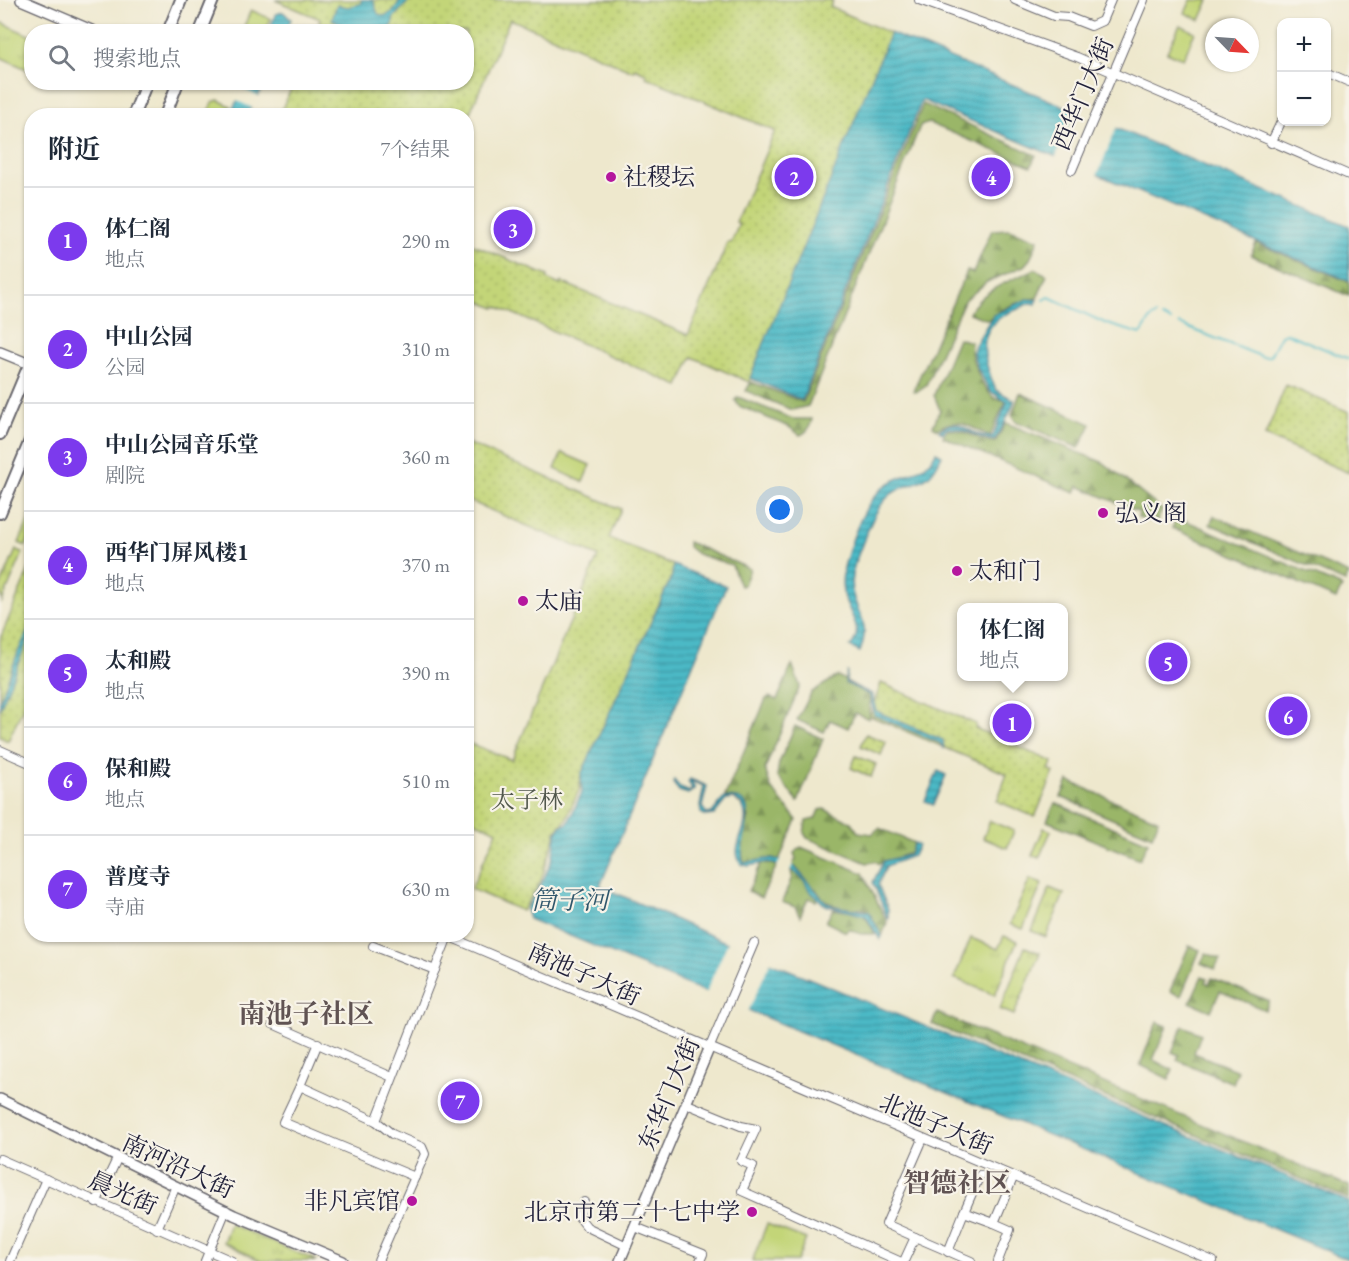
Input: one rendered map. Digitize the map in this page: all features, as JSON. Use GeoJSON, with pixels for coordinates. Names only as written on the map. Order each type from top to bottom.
{"type":"FeatureCollection","features":[{"type":"Feature","properties":{"kind":"highway"},"geometry":{"type":"LineString","coordinates":[[171,24],[181,0]]}},
{"type":"Feature","properties":{"kind":"highway"},"geometry":{"type":"LineString","coordinates":[[203,24],[213,0]]}},
{"type":"Feature","properties":{"kind":"highway"},"geometry":{"type":"LineString","coordinates":[[136,108],[144,90]]}},
{"type":"Feature","properties":{"kind":"highway"},"geometry":{"type":"LineString","coordinates":[[168,108],[175,90]]}},
{"type":"Feature","properties":{"kind":"highway"},"geometry":{"type":"LineString","coordinates":[[0,434],[24,378]]}},
{"type":"Feature","properties":{"kind":"highway"},"geometry":{"type":"LineString","coordinates":[[0,513],[24,455]]}},
{"type":"Feature","properties":{"kind":"main road"},"geometry":{"type":"LineString","coordinates":[[21,0],[77,24]]}},
{"type":"Feature","properties":{"kind":"main road"},"geometry":{"type":"LineString","coordinates":[[0,352],[24,360]]}},
{"type":"Feature","properties":{"kind":"main road","name":"东华门大街"},"geometry":{"type":"LineString","coordinates":[[620,1261],[710,1049]]}},
{"type":"Feature","properties":{"kind":"main road","name":"南河沿大街"},"geometry":{"type":"LineString","coordinates":[[0,1099],[117,1159],[330,1259],[343,1261]]}},
{"type":"Feature","properties":{"kind":"street"},"geometry":{"type":"LineString","coordinates":[[919,0],[1112,73],[1271,144],[1349,175]]}},
{"type":"Feature","properties":{"kind":"street"},"geometry":{"type":"LineString","coordinates":[[1015,0],[1054,16],[1068,17],[1091,26],[1102,21],[1111,0]]}},
{"type":"Feature","properties":{"kind":"street","name":"西华门大街"},"geometry":{"type":"LineString","coordinates":[[1072,170],[1144,0]]}},
{"type":"Feature","properties":{"kind":"street"},"geometry":{"type":"LineString","coordinates":[[1331,74],[1349,82]]}},
{"type":"Feature","properties":{"kind":"street"},"geometry":{"type":"LineString","coordinates":[[1271,144],[1278,126]]}},
{"type":"Feature","properties":{"kind":"street"},"geometry":{"type":"LineString","coordinates":[[0,750],[24,760]]}},
{"type":"Feature","properties":{"kind":"street"},"geometry":{"type":"LineString","coordinates":[[376,1120],[444,942]]}},
{"type":"Feature","properties":{"kind":"street","name":"南池子大街"},"geometry":{"type":"LineString","coordinates":[[462,942],[710,1049]]}},
{"type":"Feature","properties":{"kind":"street","name":"东华门大街"},"geometry":{"type":"LineString","coordinates":[[710,1049],[754,943]]}},
{"type":"Feature","properties":{"kind":"street"},"geometry":{"type":"LineString","coordinates":[[373,946],[435,970]]}},
{"type":"Feature","properties":{"kind":"street"},"geometry":{"type":"LineString","coordinates":[[273,1024],[392,1077]]}},
{"type":"Feature","properties":{"kind":"street"},"geometry":{"type":"LineString","coordinates":[[318,1043],[283,1122],[415,1177]]}},
{"type":"Feature","properties":{"kind":"street","name":"北池子大街"},"geometry":{"type":"LineString","coordinates":[[710,1049],[1213,1261]]}},
{"type":"Feature","properties":{"kind":"street"},"geometry":{"type":"LineString","coordinates":[[300,1086],[376,1120],[392,1134],[422,1147],[424,1154],[378,1261]]}},
{"type":"Feature","properties":{"kind":"street"},"geometry":{"type":"LineString","coordinates":[[687,1104],[741,1126],[756,1129],[741,1161],[753,1166],[742,1191],[899,1261]]}},
{"type":"Feature","properties":{"kind":"street"},"geometry":{"type":"LineString","coordinates":[[923,1139],[886,1224],[970,1261]]}},
{"type":"Feature","properties":{"kind":"street","name":"晨光街"},"geometry":{"type":"LineString","coordinates":[[0,1159],[232,1261]]}},
{"type":"Feature","properties":{"kind":"street"},"geometry":{"type":"LineString","coordinates":[[96,1203],[117,1159]]}},
{"type":"Feature","properties":{"kind":"street"},"geometry":{"type":"LineString","coordinates":[[948,1252],[980,1176]]}},
{"type":"Feature","properties":{"kind":"street"},"geometry":{"type":"LineString","coordinates":[[994,1223],[1013,1178]]}},
{"type":"Feature","properties":{"kind":"street"},"geometry":{"type":"LineString","coordinates":[[10,1261],[46,1179]]}},
{"type":"Feature","properties":{"kind":"street"},"geometry":{"type":"LineString","coordinates":[[157,1229],[176,1186]]}},
{"type":"Feature","properties":{"kind":"street"},"geometry":{"type":"LineString","coordinates":[[584,1202],[579,1217],[587,1227],[627,1245]]}},
{"type":"Feature","properties":{"kind":"street"},"geometry":{"type":"LineString","coordinates":[[205,1261],[226,1210]]}},
{"type":"Feature","properties":{"kind":"street"},"geometry":{"type":"LineString","coordinates":[[964,1212],[1010,1230],[998,1261]]}},
{"type":"Feature","properties":{"kind":"street"},"geometry":{"type":"LineString","coordinates":[[635,1227],[703,1254],[699,1261]]}},
{"type":"Feature","properties":{"kind":"street"},"geometry":{"type":"LineString","coordinates":[[904,1261],[915,1237]]}},
{"type":"Feature","properties":{"kind":"green space"},"geometry":{"type":"Polygon","coordinates":[[[275,0],[833,0],[830,7],[890,33],[749,382],[692,357],[679,386],[496,306],[495,308],[474,299],[474,245],[548,276],[547,279],[560,285],[561,282],[688,335],[728,242],[731,243],[739,224],[736,222],[775,131],[646,77],[647,74],[635,68],[633,71],[510,19],[472,108],[282,108],[291,90],[474,90],[474,24],[318,24],[320,19],[275,0]]]}},
{"type":"Feature","properties":{"kind":"green space"},"geometry":{"type":"Polygon","coordinates":[[[1191,0],[1209,0],[1200,20],[1185,13],[1191,0]]]}},
{"type":"Feature","properties":{"kind":"green space"},"geometry":{"type":"Polygon","coordinates":[[[251,10],[271,19],[268,24],[245,24],[251,10]]]}},
{"type":"Feature","properties":{"kind":"green space"},"geometry":{"type":"Polygon","coordinates":[[[0,22],[24,33],[24,68],[0,57],[0,22]]]}},
{"type":"Feature","properties":{"kind":"green space"},"geometry":{"type":"Polygon","coordinates":[[[1180,25],[1195,32],[1183,59],[1167,52],[1180,25]]]}},
{"type":"Feature","properties":{"kind":"green space"},"geometry":{"type":"Polygon","coordinates":[[[218,100],[231,106],[230,108],[210,108],[213,102],[218,100]]]}},
{"type":"Feature","properties":{"kind":"green space"},"geometry":{"type":"Polygon","coordinates":[[[923,104],[1036,155],[1031,166],[929,123],[920,126],[808,406],[792,410],[746,391],[751,382],[803,402],[923,104]]]}},
{"type":"Feature","properties":{"kind":"green space"},"geometry":{"type":"Polygon","coordinates":[[[1010,229],[1038,240],[1030,259],[1024,266],[987,282],[964,301],[926,385],[916,392],[913,391],[967,271],[973,273],[992,230],[1010,229]]]}},
{"type":"Feature","properties":{"kind":"green space"},"geometry":{"type":"Polygon","coordinates":[[[1256,243],[1349,282],[1349,296],[1251,255],[1256,243]]]}},
{"type":"Feature","properties":{"kind":"green space"},"geometry":{"type":"Polygon","coordinates":[[[1035,269],[1047,275],[1037,298],[1011,306],[988,320],[969,313],[975,304],[990,291],[1035,269]]]}},
{"type":"Feature","properties":{"kind":"green space"},"geometry":{"type":"Polygon","coordinates":[[[958,338],[971,342],[974,362],[988,391],[994,397],[1006,401],[990,436],[964,424],[951,423],[938,429],[933,426],[940,410],[934,395],[958,338]]]}},
{"type":"Feature","properties":{"kind":"green space"},"geometry":{"type":"Polygon","coordinates":[[[1286,385],[1349,412],[1349,473],[1265,436],[1286,385]]]}},
{"type":"Feature","properties":{"kind":"green space"},"geometry":{"type":"Polygon","coordinates":[[[1020,393],[1091,424],[1079,448],[1015,421],[1012,415],[1020,393]]]}},
{"type":"Feature","properties":{"kind":"green space"},"geometry":{"type":"Polygon","coordinates":[[[738,397],[793,419],[812,419],[807,431],[800,435],[789,427],[739,406],[735,400],[738,397]]]}},
{"type":"Feature","properties":{"kind":"green space"},"geometry":{"type":"Polygon","coordinates":[[[1006,423],[1104,463],[1162,510],[1157,521],[1149,517],[1147,521],[1138,517],[1139,512],[1078,486],[1075,493],[943,437],[947,430],[953,430],[995,442],[1006,423]]]}},
{"type":"Feature","properties":{"kind":"green space","name":"太子林"},"geometry":{"type":"Polygon","coordinates":[[[474,446],[621,509],[609,538],[673,565],[672,576],[580,778],[580,788],[565,821],[557,830],[540,883],[522,911],[474,890],[474,882],[497,831],[474,821],[474,745],[512,760],[598,556],[474,503],[474,446]]]}},
{"type":"Feature","properties":{"kind":"green space"},"geometry":{"type":"Polygon","coordinates":[[[562,453],[590,465],[583,482],[555,469],[562,453]]]}},
{"type":"Feature","properties":{"kind":"green space"},"geometry":{"type":"Polygon","coordinates":[[[1214,516],[1349,574],[1345,582],[1210,524],[1214,516]]]}},
{"type":"Feature","properties":{"kind":"green space"},"geometry":{"type":"Polygon","coordinates":[[[1177,517],[1342,587],[1336,599],[1172,528],[1177,517]]]}},
{"type":"Feature","properties":{"kind":"green space"},"geometry":{"type":"Polygon","coordinates":[[[24,531],[24,545],[19,543],[24,531]]]}},
{"type":"Feature","properties":{"kind":"green space"},"geometry":{"type":"Polygon","coordinates":[[[688,542],[750,569],[744,585],[740,586],[732,565],[697,554],[688,547],[688,542]]]}},
{"type":"Feature","properties":{"kind":"green space"},"geometry":{"type":"Polygon","coordinates":[[[16,550],[23,553],[2,602],[0,587],[16,550]]]}},
{"type":"Feature","properties":{"kind":"green space"},"geometry":{"type":"Polygon","coordinates":[[[24,582],[24,706],[8,741],[0,737],[0,639],[24,582]]]}},
{"type":"Feature","properties":{"kind":"green space"},"geometry":{"type":"Polygon","coordinates":[[[792,665],[800,686],[765,769],[771,788],[797,820],[779,860],[772,858],[744,863],[741,848],[749,817],[740,803],[725,796],[766,699],[769,697],[777,700],[792,665]]]}},
{"type":"Feature","properties":{"kind":"green space"},"geometry":{"type":"Polygon","coordinates":[[[838,676],[870,695],[869,719],[855,713],[848,728],[830,720],[824,732],[797,720],[812,692],[838,676]]]}},
{"type":"Feature","properties":{"kind":"green space"},"geometry":{"type":"Polygon","coordinates":[[[881,683],[976,724],[975,728],[1053,762],[1049,769],[1054,772],[1035,817],[997,801],[1007,774],[870,716],[881,683]]]}},
{"type":"Feature","properties":{"kind":"green space"},"geometry":{"type":"Polygon","coordinates":[[[795,726],[823,739],[798,802],[777,776],[779,763],[795,726]]]}},
{"type":"Feature","properties":{"kind":"green space"},"geometry":{"type":"Polygon","coordinates":[[[866,734],[886,742],[881,755],[861,746],[866,734]]]}},
{"type":"Feature","properties":{"kind":"green space"},"geometry":{"type":"Polygon","coordinates":[[[856,756],[876,764],[871,777],[851,768],[856,756]]]}},
{"type":"Feature","properties":{"kind":"green space"},"geometry":{"type":"Polygon","coordinates":[[[1068,781],[1159,820],[1152,836],[1061,797],[1068,781]]]}},
{"type":"Feature","properties":{"kind":"green space"},"geometry":{"type":"Polygon","coordinates":[[[1055,803],[1148,842],[1140,859],[1047,821],[1055,803]]]}},
{"type":"Feature","properties":{"kind":"green space"},"geometry":{"type":"Polygon","coordinates":[[[824,809],[851,822],[858,832],[872,834],[879,828],[914,843],[910,853],[879,864],[875,861],[867,863],[807,838],[804,833],[806,821],[815,819],[819,810],[824,809]]]}},
{"type":"Feature","properties":{"kind":"green space"},"geometry":{"type":"Polygon","coordinates":[[[990,821],[1014,831],[1007,848],[983,838],[990,821]]]}},
{"type":"Feature","properties":{"kind":"green space"},"geometry":{"type":"Polygon","coordinates":[[[1044,828],[1051,831],[1039,858],[1032,855],[1044,828]]]}},
{"type":"Feature","properties":{"kind":"green space"},"geometry":{"type":"Polygon","coordinates":[[[801,847],[863,873],[887,922],[882,936],[865,909],[837,906],[817,894],[792,864],[796,860],[794,853],[801,847]]]}},
{"type":"Feature","properties":{"kind":"green space"},"geometry":{"type":"Polygon","coordinates":[[[762,862],[777,865],[761,898],[748,891],[762,862]]]}},
{"type":"Feature","properties":{"kind":"green space"},"geometry":{"type":"Polygon","coordinates":[[[791,870],[803,878],[817,898],[816,901],[808,898],[800,916],[795,907],[782,902],[792,877],[791,870]]]}},
{"type":"Feature","properties":{"kind":"green space"},"geometry":{"type":"Polygon","coordinates":[[[1030,879],[1042,884],[1023,929],[1010,924],[1030,879]]]}},
{"type":"Feature","properties":{"kind":"green space"},"geometry":{"type":"Polygon","coordinates":[[[1050,888],[1064,894],[1046,937],[1032,931],[1050,888]]]}},
{"type":"Feature","properties":{"kind":"green space"},"geometry":{"type":"Polygon","coordinates":[[[833,909],[863,914],[875,934],[861,934],[849,929],[846,932],[826,922],[833,909]]]}},
{"type":"Feature","properties":{"kind":"green space"},"geometry":{"type":"Polygon","coordinates":[[[1004,936],[1017,941],[995,995],[954,978],[971,938],[998,949],[1004,936]]]}},
{"type":"Feature","properties":{"kind":"green space"},"geometry":{"type":"Polygon","coordinates":[[[1189,946],[1200,950],[1181,996],[1170,991],[1189,946]]]}},
{"type":"Feature","properties":{"kind":"green space"},"geometry":{"type":"Polygon","coordinates":[[[1025,947],[1040,953],[1014,1015],[1000,1009],[1025,947]]]}},
{"type":"Feature","properties":{"kind":"green space"},"geometry":{"type":"Polygon","coordinates":[[[1206,953],[1220,959],[1215,969],[1201,963],[1206,953]]]}},
{"type":"Feature","properties":{"kind":"green space"},"geometry":{"type":"Polygon","coordinates":[[[1202,976],[1209,984],[1212,978],[1269,1001],[1265,1010],[1220,991],[1211,1011],[1190,1002],[1202,976]]]}},
{"type":"Feature","properties":{"kind":"green space"},"geometry":{"type":"Polygon","coordinates":[[[937,1013],[1349,1186],[1349,1199],[932,1024],[937,1013]]]}},
{"type":"Feature","properties":{"kind":"green space"},"geometry":{"type":"Polygon","coordinates":[[[1157,1022],[1167,1026],[1153,1060],[1173,1070],[1169,1079],[1140,1065],[1157,1022]]]}},
{"type":"Feature","properties":{"kind":"green space"},"geometry":{"type":"Polygon","coordinates":[[[1183,1026],[1201,1034],[1194,1053],[1238,1071],[1233,1083],[1177,1060],[1179,1055],[1172,1052],[1183,1026]]]}},
{"type":"Feature","properties":{"kind":"green space"},"geometry":{"type":"Polygon","coordinates":[[[230,1224],[317,1261],[261,1261],[223,1242],[230,1224]]]}},
{"type":"Feature","properties":{"kind":"green space"},"geometry":{"type":"Polygon","coordinates":[[[767,1224],[806,1239],[797,1261],[752,1261],[767,1224]]]}},
{"type":"Feature","properties":{"kind":"water"},"geometry":{"type":"Polygon","coordinates":[[[362,0],[373,0],[378,14],[384,16],[393,12],[400,0],[410,0],[394,17],[392,24],[341,24],[332,19],[337,5],[348,7],[360,4],[362,0]]]}},
{"type":"Feature","properties":{"kind":"water"},"geometry":{"type":"Polygon","coordinates":[[[283,12],[291,19],[289,24],[272,24],[276,14],[283,12]]]}},
{"type":"Feature","properties":{"kind":"water"},"geometry":{"type":"Polygon","coordinates":[[[890,33],[1349,226],[1349,281],[922,100],[802,400],[750,378],[890,33]]]}},
{"type":"Feature","properties":{"kind":"water"},"geometry":{"type":"Polygon","coordinates":[[[243,90],[261,90],[252,108],[233,108],[243,90]]]}},
{"type":"Feature","properties":{"kind":"water"},"geometry":{"type":"Polygon","coordinates":[[[1027,299],[1037,300],[1036,304],[1028,303],[994,322],[985,341],[987,364],[996,390],[1014,400],[994,440],[957,428],[945,429],[943,433],[939,431],[953,424],[985,436],[993,436],[1007,402],[990,391],[978,369],[973,353],[975,345],[993,315],[1027,299]]]}},
{"type":"Feature","properties":{"kind":"water"},"geometry":{"type":"Polygon","coordinates":[[[936,452],[942,455],[931,473],[890,495],[881,505],[858,554],[851,585],[864,626],[860,652],[850,647],[855,640],[856,627],[842,584],[845,564],[856,529],[866,508],[880,491],[895,480],[921,469],[936,452]]]}},
{"type":"Feature","properties":{"kind":"water","name":"筒子河"},"geometry":{"type":"Polygon","coordinates":[[[673,565],[726,586],[600,886],[770,962],[1349,1202],[1349,1260],[529,919],[526,909],[541,885],[552,860],[557,832],[561,826],[568,823],[582,792],[581,775],[672,576],[673,565]]]}},
{"type":"Feature","properties":{"kind":"water"},"geometry":{"type":"Polygon","coordinates":[[[24,639],[24,649],[0,709],[0,701],[24,639]]]}},
{"type":"Feature","properties":{"kind":"water"},"geometry":{"type":"Polygon","coordinates":[[[847,671],[846,682],[872,694],[876,711],[943,740],[944,749],[940,743],[874,715],[870,695],[845,683],[847,671]]]}},
{"type":"Feature","properties":{"kind":"water"},"geometry":{"type":"Polygon","coordinates":[[[938,771],[946,775],[933,805],[925,801],[938,771]]]}},
{"type":"Feature","properties":{"kind":"water"},"geometry":{"type":"Polygon","coordinates":[[[690,779],[707,786],[702,807],[707,814],[712,813],[724,798],[737,798],[745,803],[747,822],[742,855],[744,863],[772,858],[792,864],[826,902],[834,906],[869,912],[882,936],[880,940],[866,916],[825,905],[809,890],[803,879],[791,870],[768,862],[748,866],[741,864],[737,850],[745,821],[742,804],[733,799],[726,800],[714,815],[706,816],[701,813],[700,806],[704,786],[691,781],[695,789],[688,794],[679,791],[673,783],[674,780],[680,788],[690,792],[692,788],[688,782],[690,779]]]}},
{"type":"Feature","properties":{"kind":"water"},"geometry":{"type":"Polygon","coordinates":[[[914,843],[918,845],[913,856],[886,866],[878,885],[888,909],[888,920],[873,882],[884,861],[909,855],[914,843]]]}},
{"type":"Feature","properties":{"kind":"pier"},"geometry":{"type":"Polygon","coordinates":[[[240,90],[262,98],[256,108],[235,100],[240,90]]]}},
{"type":"Feature","properties":{"kind":"pier"},"geometry":{"type":"Polygon","coordinates":[[[1076,109],[1117,126],[1096,178],[1054,161],[1076,109]]]}},
{"type":"Feature","properties":{"kind":"pier"},"geometry":{"type":"Polygon","coordinates":[[[782,857],[794,862],[789,873],[776,868],[782,857]]]}},
{"type":"Feature","properties":{"kind":"pier"},"geometry":{"type":"Polygon","coordinates":[[[728,942],[771,960],[748,1012],[705,994],[728,942]]]}},
{"type":"Feature","properties":{"kind":"waterway"},"geometry":{"type":"LineString","coordinates":[[1044,300],[1049,297],[1107,324],[1141,334],[1151,318],[1156,315]]}},
{"type":"Feature","properties":{"kind":"waterway"},"geometry":{"type":"LineString","coordinates":[[1162,317],[1171,321]]}},
{"type":"Feature","properties":{"kind":"waterway"},"geometry":{"type":"LineString","coordinates":[[1179,324],[1263,357],[1270,356],[1281,335],[1286,333],[1349,359]]}},
{"type":"Feature","properties":{"kind":"place","name":"社稷坛"},"geometry":{"type":"Point","coordinates":[611,177]}},
{"type":"Feature","properties":{"kind":"place","name":"中山公园"},"geometry":{"type":"Point","coordinates":[794,177]}},
{"type":"Feature","properties":{"kind":"place","name":"西华门屏风楼1"},"geometry":{"type":"Point","coordinates":[991,177]}},
{"type":"Feature","properties":{"kind":"place","name":"中山公园音乐堂"},"geometry":{"type":"Point","coordinates":[513,229]}},
{"type":"Feature","properties":{"kind":"place","name":"弘义阁"},"geometry":{"type":"Point","coordinates":[1103,513]}},
{"type":"Feature","properties":{"kind":"place","name":"太和门"},"geometry":{"type":"Point","coordinates":[957,571]}},
{"type":"Feature","properties":{"kind":"place","name":"太庙"},"geometry":{"type":"Point","coordinates":[523,601]}},
{"type":"Feature","properties":{"kind":"place","name":"太和殿"},"geometry":{"type":"Point","coordinates":[1168,662]}},
{"type":"Feature","properties":{"kind":"place","name":"保和殿"},"geometry":{"type":"Point","coordinates":[1288,716]}},
{"type":"Feature","properties":{"kind":"place","name":"体仁阁"},"geometry":{"type":"Point","coordinates":[1012,723]}},
{"type":"Feature","properties":{"kind":"place","name":"普度寺"},"geometry":{"type":"Point","coordinates":[460,1101]}},
{"type":"Feature","properties":{"kind":"place","name":"非凡宾馆"},"geometry":{"type":"Point","coordinates":[412,1201]}},
{"type":"Feature","properties":{"kind":"place","name":"北京市第二十七中学"},"geometry":{"type":"Point","coordinates":[752,1212]}},
{"type":"Feature","properties":{"kind":"district","name":"南池子社区"},"geometry":{"type":"Point","coordinates":[306,1014]}},
{"type":"Feature","properties":{"kind":"district","name":"智德社区"},"geometry":{"type":"Point","coordinates":[957,1183]}}]}
